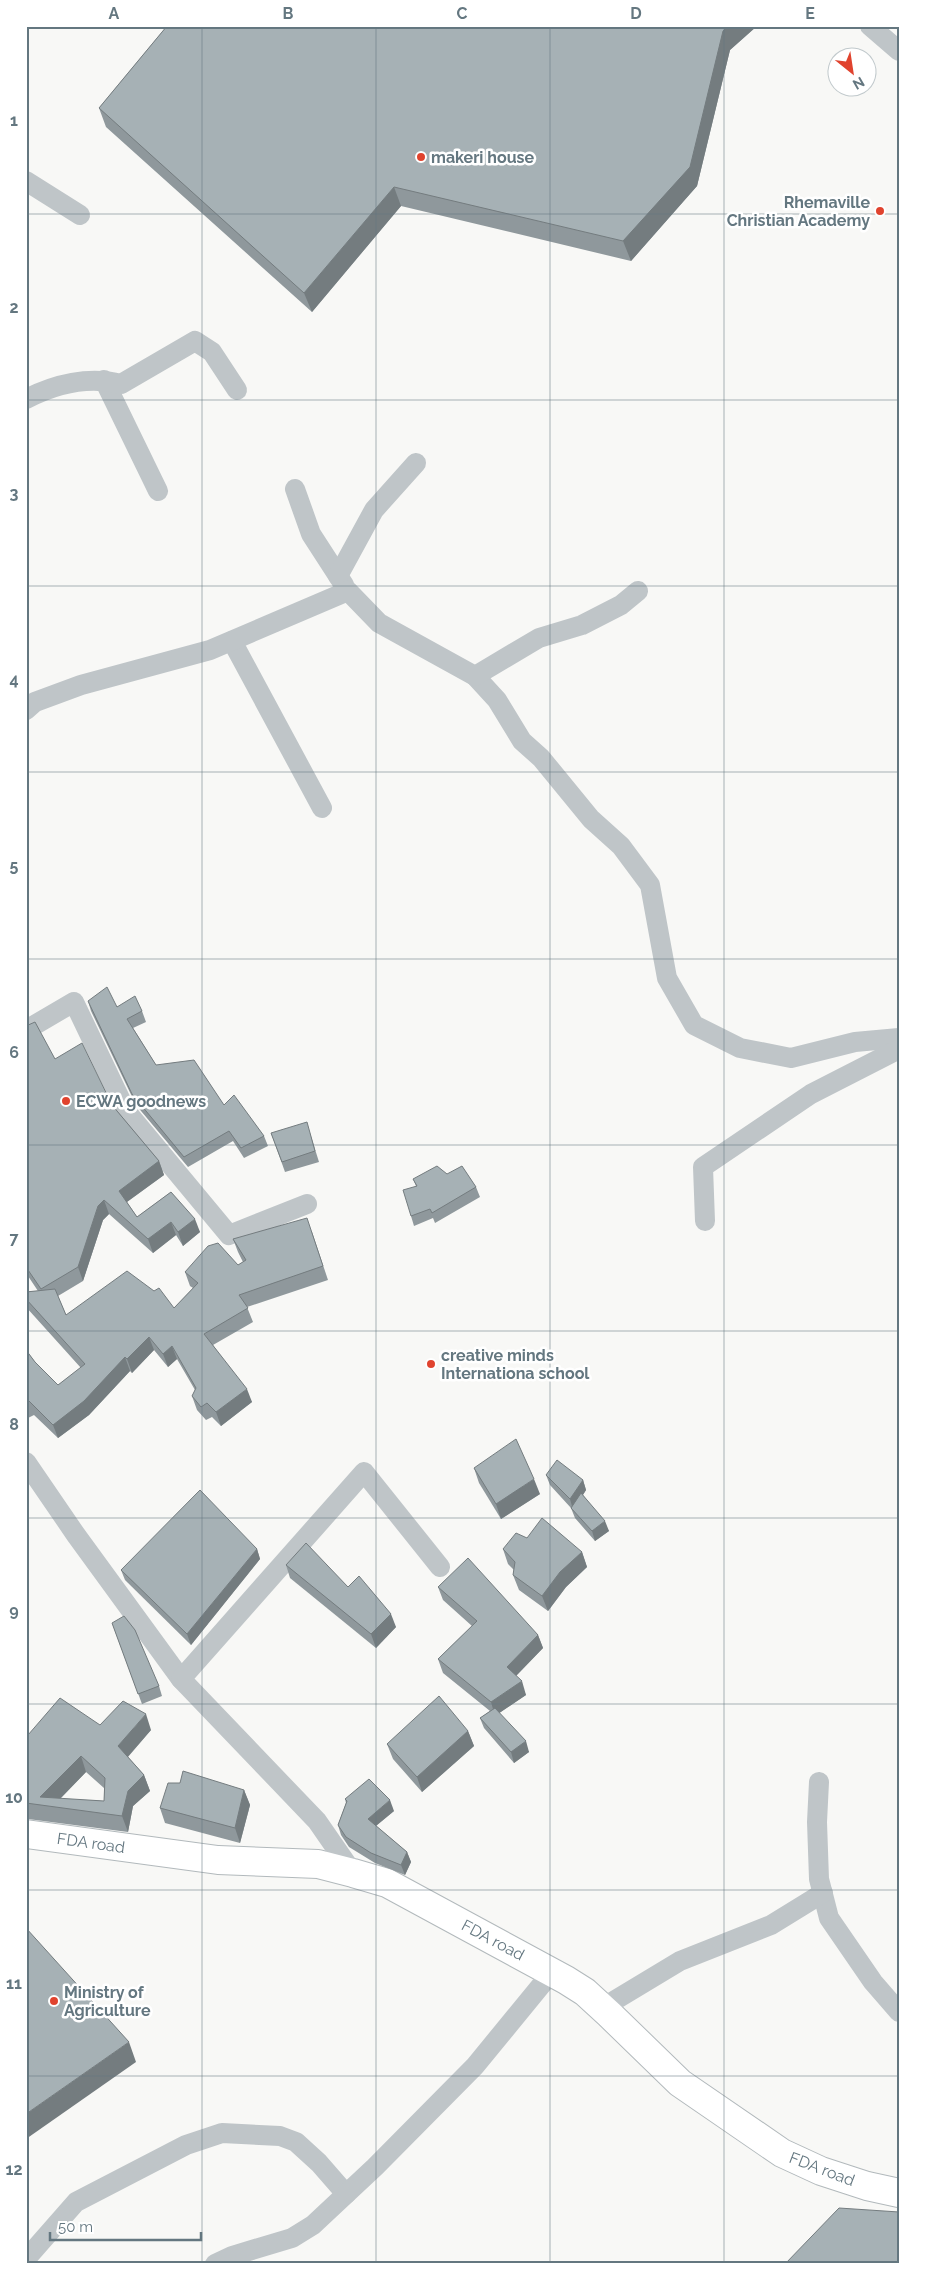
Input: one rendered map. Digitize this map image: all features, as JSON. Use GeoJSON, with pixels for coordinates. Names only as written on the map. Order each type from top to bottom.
{"type":"FeatureCollection","features":[{"type":"Feature","properties":{"kind":"street"},"geometry":{"type":"LineString","coordinates":[[870,26],[899,51]]}},
{"type":"Feature","properties":{"kind":"street"},"geometry":{"type":"LineString","coordinates":[[26,181],[80,215]]}},
{"type":"Feature","properties":{"kind":"street"},"geometry":{"type":"LineString","coordinates":[[26,399],[76,381],[104,380],[121,384],[195,341],[212,352],[237,390]]}},
{"type":"Feature","properties":{"kind":"street"},"geometry":{"type":"LineString","coordinates":[[104,380],[158,491]]}},
{"type":"Feature","properties":{"kind":"street"},"geometry":{"type":"LineString","coordinates":[[26,710],[35,702],[81,685],[210,650],[232,641],[343,584],[374,510],[416,463]]}},
{"type":"Feature","properties":{"kind":"street"},"geometry":{"type":"LineString","coordinates":[[295,489],[311,534],[343,584],[379,623],[475,676],[497,700],[522,741],[541,758],[591,819],[621,846],[650,885],[667,978],[694,1025],[740,1048],[790,1058],[855,1042],[899,1038]]}},
{"type":"Feature","properties":{"kind":"street"},"geometry":{"type":"LineString","coordinates":[[475,676],[539,638],[582,625],[621,605],[638,592]]}},
{"type":"Feature","properties":{"kind":"street"},"geometry":{"type":"LineString","coordinates":[[232,641],[322,808]]}},
{"type":"Feature","properties":{"kind":"street"},"geometry":{"type":"LineString","coordinates":[[26,1030],[74,1002],[126,1111],[229,1235],[307,1204]]}},
{"type":"Feature","properties":{"kind":"street"},"geometry":{"type":"LineString","coordinates":[[705,1221],[703,1167],[811,1094],[899,1049]]}},
{"type":"Feature","properties":{"kind":"street"},"geometry":{"type":"LineString","coordinates":[[26,1462],[76,1535],[182,1679],[317,1821],[353,1872]]}},
{"type":"Feature","properties":{"kind":"street"},"geometry":{"type":"LineString","coordinates":[[182,1679],[364,1472],[440,1567]]}},
{"type":"Feature","properties":{"kind":"street"},"geometry":{"type":"LineString","coordinates":[[819,1782],[817,1822],[819,1878],[829,1918],[873,1982],[899,2012]]}},
{"type":"Feature","properties":{"kind":"street","name":"FDA road"},"geometry":{"type":"LineString","coordinates":[[26,1834],[218,1860],[318,1864],[353,1872],[386,1883],[552,1972],[585,1992],[680,2083],[782,2153],[821,2171],[867,2186],[899,2193]]}},
{"type":"Feature","properties":{"kind":"street"},"geometry":{"type":"LineString","coordinates":[[602,2008],[680,1961],[771,1925],[823,1893]]}},
{"type":"Feature","properties":{"kind":"street"},"geometry":{"type":"LineString","coordinates":[[215,2264],[232,2256],[292,2238],[313,2225],[476,2066],[552,1972]]}},
{"type":"Feature","properties":{"kind":"street"},"geometry":{"type":"LineString","coordinates":[[26,2259],[76,2202],[186,2145],[222,2133],[280,2136],[296,2142],[319,2163],[346,2194]]}},
{"type":"Feature","properties":{"kind":"building","name":"makeri house"},"geometry":{"type":"Polygon","coordinates":[[[167,26],[728,26],[723,31],[690,167],[623,241],[394,187],[304,293],[99,108],[167,26]]]}},
{"type":"Feature","properties":{"kind":"building"},"geometry":{"type":"Polygon","coordinates":[[[107,987],[117,1007],[135,996],[142,1011],[127,1019],[156,1065],[194,1060],[224,1105],[234,1095],[264,1136],[241,1148],[229,1131],[184,1157],[132,1094],[88,1001],[107,987]]]}},
{"type":"Feature","properties":{"kind":"building"},"geometry":{"type":"Polygon","coordinates":[[[35,1022],[55,1059],[82,1043],[112,1105],[159,1161],[119,1191],[137,1217],[171,1192],[195,1219],[178,1232],[171,1222],[148,1239],[104,1200],[98,1206],[78,1267],[41,1289],[26,1267],[26,1026],[35,1022]]]}},
{"type":"Feature","properties":{"kind":"building"},"geometry":{"type":"Polygon","coordinates":[[[307,1122],[315,1151],[282,1162],[271,1133],[307,1122]]]}},
{"type":"Feature","properties":{"kind":"building"},"geometry":{"type":"Polygon","coordinates":[[[437,1166],[447,1174],[462,1166],[476,1187],[432,1213],[430,1209],[411,1216],[403,1190],[417,1186],[413,1179],[437,1166]]]}},
{"type":"Feature","properties":{"kind":"building"},"geometry":{"type":"Polygon","coordinates":[[[307,1218],[323,1266],[239,1295],[248,1308],[204,1334],[247,1389],[216,1412],[207,1403],[201,1407],[192,1396],[196,1388],[172,1346],[163,1354],[149,1337],[127,1359],[125,1357],[84,1401],[53,1425],[29,1401],[26,1403],[26,1350],[58,1385],[85,1364],[26,1299],[26,1292],[55,1289],[66,1315],[127,1271],[154,1291],[159,1288],[174,1308],[198,1283],[185,1272],[208,1246],[218,1243],[238,1265],[246,1260],[233,1239],[307,1218]]]}},
{"type":"Feature","properties":{"kind":"building"},"geometry":{"type":"Polygon","coordinates":[[[516,1439],[534,1479],[496,1504],[474,1468],[516,1439]]]}},
{"type":"Feature","properties":{"kind":"building"},"geometry":{"type":"Polygon","coordinates":[[[557,1460],[583,1480],[570,1499],[546,1475],[557,1460]]]}},
{"type":"Feature","properties":{"kind":"building"},"geometry":{"type":"Polygon","coordinates":[[[200,1490],[257,1549],[187,1634],[121,1570],[200,1490]]]}},
{"type":"Feature","properties":{"kind":"building"},"geometry":{"type":"Polygon","coordinates":[[[581,1493],[605,1521],[592,1531],[571,1508],[581,1493]]]}},
{"type":"Feature","properties":{"kind":"building"},"geometry":{"type":"Polygon","coordinates":[[[542,1518],[582,1552],[560,1572],[542,1596],[513,1575],[515,1562],[503,1549],[516,1533],[527,1538],[542,1518]]]}},
{"type":"Feature","properties":{"kind":"building"},"geometry":{"type":"Polygon","coordinates":[[[306,1543],[348,1587],[359,1576],[391,1614],[371,1634],[286,1565],[306,1543]]]}},
{"type":"Feature","properties":{"kind":"building"},"geometry":{"type":"Polygon","coordinates":[[[468,1558],[538,1635],[507,1667],[522,1681],[491,1702],[438,1659],[477,1621],[438,1587],[468,1558]]]}},
{"type":"Feature","properties":{"kind":"building"},"geometry":{"type":"Polygon","coordinates":[[[124,1616],[135,1630],[159,1686],[138,1694],[112,1623],[124,1616]]]}},
{"type":"Feature","properties":{"kind":"building"},"geometry":{"type":"Polygon","coordinates":[[[439,1696],[468,1731],[417,1777],[387,1744],[439,1696]]]}},
{"type":"Feature","properties":{"kind":"building"},"geometry":{"type":"Polygon","coordinates":[[[60,1698],[100,1725],[123,1701],[146,1714],[118,1746],[144,1775],[128,1791],[122,1816],[26,1803],[26,1734],[28,1735],[60,1698]],[[81,1756],[40,1797],[104,1801],[105,1778],[81,1756]]]}},
{"type":"Feature","properties":{"kind":"building"},"geometry":{"type":"Polygon","coordinates":[[[495,1708],[526,1741],[511,1752],[480,1718],[495,1708]]]}},
{"type":"Feature","properties":{"kind":"building"},"geometry":{"type":"Polygon","coordinates":[[[183,1771],[244,1790],[235,1828],[160,1808],[168,1783],[180,1783],[183,1771]]]}},
{"type":"Feature","properties":{"kind":"building"},"geometry":{"type":"Polygon","coordinates":[[[369,1779],[390,1800],[368,1819],[407,1852],[401,1865],[371,1853],[346,1837],[338,1825],[347,1801],[345,1799],[369,1779]]]}},
{"type":"Feature","properties":{"kind":"building","name":"Ministry of Agriculture"},"geometry":{"type":"Polygon","coordinates":[[[26,1928],[129,2042],[26,2114],[26,1928]]]}},
{"type":"Feature","properties":{"kind":"building"},"geometry":{"type":"Polygon","coordinates":[[[839,2208],[899,2212],[899,2264],[785,2264],[839,2208]]]}},
{"type":"Feature","properties":{"kind":"place","name":"makeri house"},"geometry":{"type":"Point","coordinates":[421,157]}},
{"type":"Feature","properties":{"kind":"place","name":"Rhemaville Christian Academy"},"geometry":{"type":"Point","coordinates":[880,211]}},
{"type":"Feature","properties":{"kind":"place","name":"ECWA goodnews"},"geometry":{"type":"Point","coordinates":[66,1101]}},
{"type":"Feature","properties":{"kind":"place","name":"creative minds Internationa school"},"geometry":{"type":"Point","coordinates":[431,1364]}},
{"type":"Feature","properties":{"kind":"place","name":"Ministry of Agriculture"},"geometry":{"type":"Point","coordinates":[54,2001]}}]}
